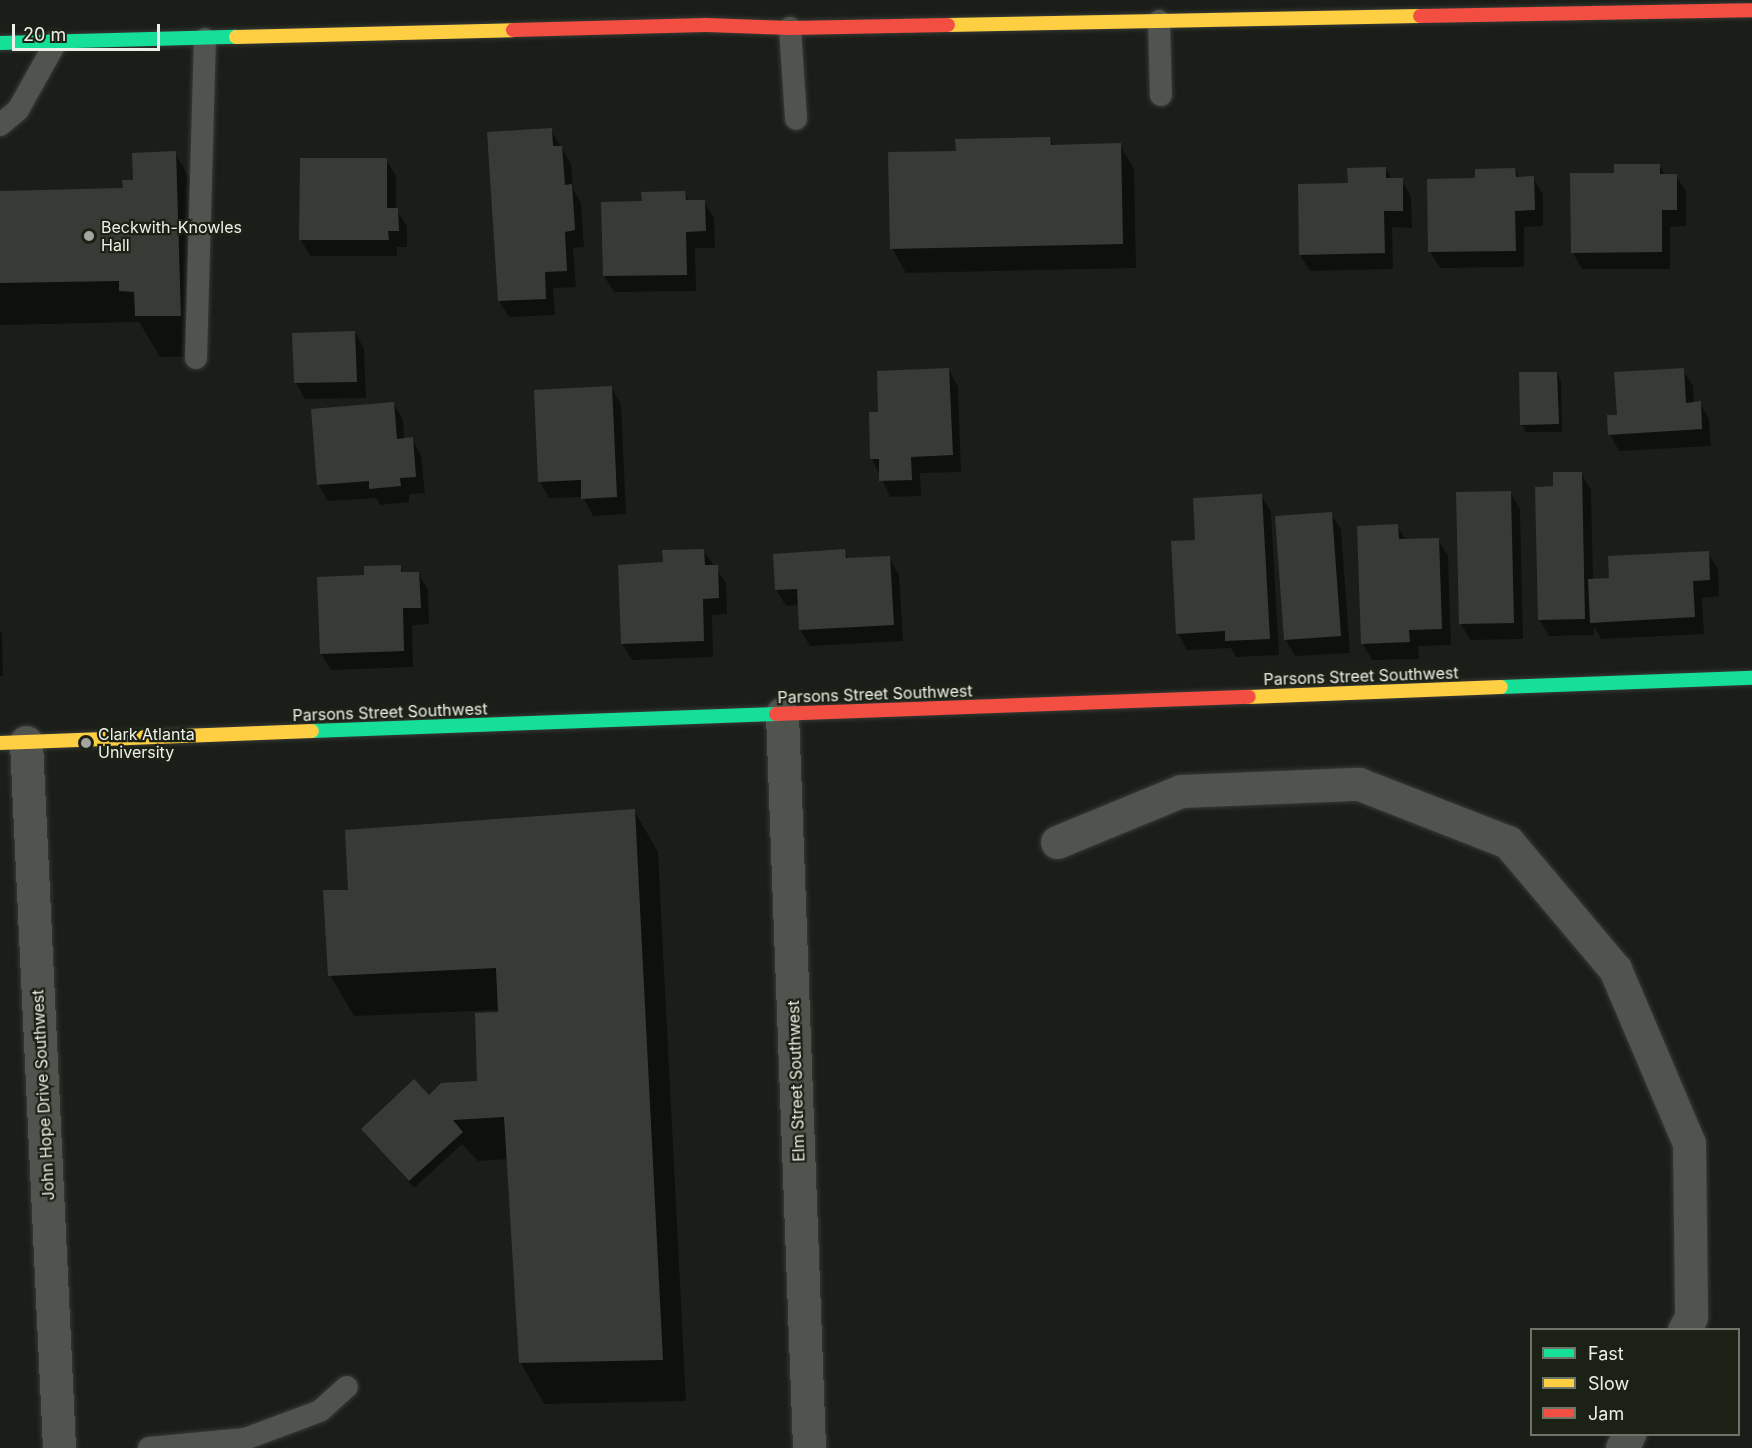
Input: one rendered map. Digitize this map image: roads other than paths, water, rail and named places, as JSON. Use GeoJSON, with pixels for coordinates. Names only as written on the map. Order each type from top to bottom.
{"type":"FeatureCollection","features":[{"type":"Feature","properties":{"kind":"street"},"geometry":{"type":"LineString","coordinates":[[0,43],[706,25],[790,28],[1752,10]]}},
{"type":"Feature","properties":{"kind":"street","name":"Parsons Street Southwest"},"geometry":{"type":"LineString","coordinates":[[13,743],[1752,678]]}},
{"type":"Feature","properties":{"kind":"street","name":"Elm Street Southwest"},"geometry":{"type":"LineString","coordinates":[[783,714],[809,1448]]}},
{"type":"Feature","properties":{"kind":"street","name":"John Hope Drive Southwest"},"geometry":{"type":"LineString","coordinates":[[13,743],[59,1448]]}},
{"type":"Feature","properties":{"kind":"street"},"geometry":{"type":"LineString","coordinates":[[1057,842],[1181,791],[1359,784],[1508,843],[1615,969],[1689,1143],[1691,1317],[1685,1328]]}},
{"type":"Feature","properties":{"kind":"lane"},"geometry":{"type":"LineString","coordinates":[[1159,21],[1161,95]]}},
{"type":"Feature","properties":{"kind":"lane"},"geometry":{"type":"LineString","coordinates":[[790,28],[796,119]]}},
{"type":"Feature","properties":{"kind":"lane"},"geometry":{"type":"LineString","coordinates":[[196,358],[205,39]]}},
{"type":"Feature","properties":{"kind":"lane"},"geometry":{"type":"LineString","coordinates":[[0,125],[18,110],[56,42]]}},
{"type":"Feature","properties":{"kind":"lane"},"geometry":{"type":"LineString","coordinates":[[149,1448],[244,1439],[320,1411],[347,1387]]}},
{"type":"Feature","properties":{"kind":"place","name":"Beckwith-Knowles Hall"},"geometry":{"type":"Point","coordinates":[89,236]}},
{"type":"Feature","properties":{"kind":"place","name":"Clark Atlanta University"},"geometry":{"type":"Point","coordinates":[86,743]}}]}
